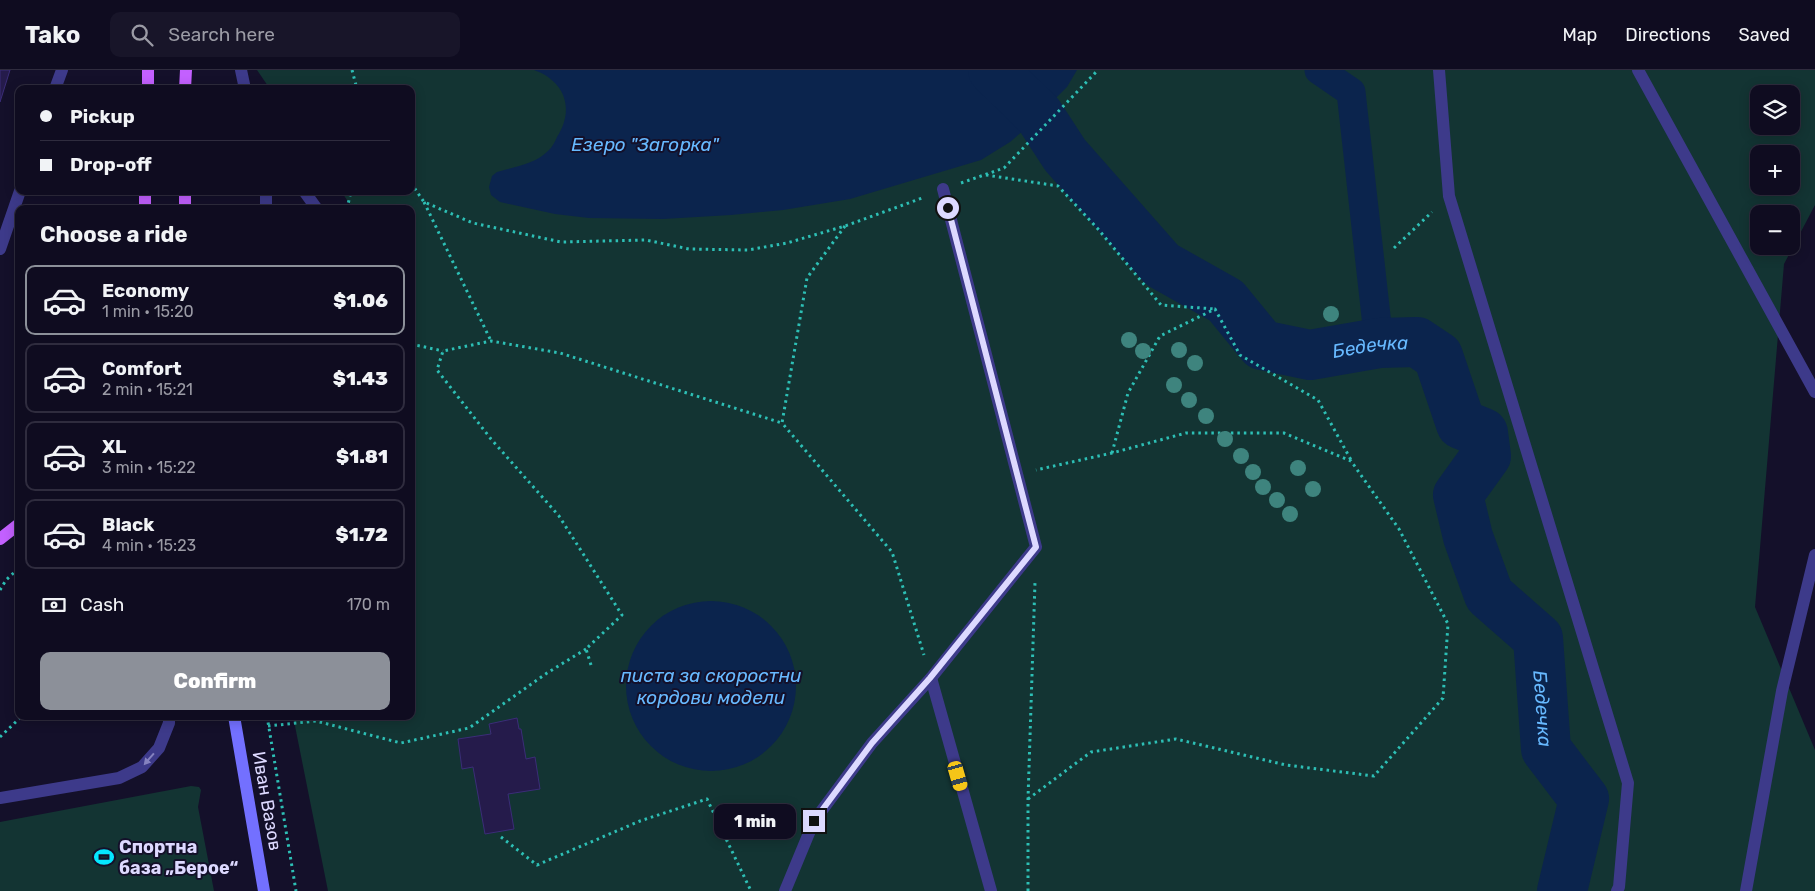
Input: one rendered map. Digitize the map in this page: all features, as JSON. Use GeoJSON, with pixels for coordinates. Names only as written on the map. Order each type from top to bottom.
{"type":"FeatureCollection","features":[{"type":"Feature","properties":{"kind":"main road"},"geometry":{"type":"LineString","coordinates":[[148,70],[148,85]]}},
{"type":"Feature","properties":{"kind":"main road"},"geometry":{"type":"LineString","coordinates":[[185,85],[186,70]]}},
{"type":"Feature","properties":{"kind":"main road","name":"Иван Вазов"},"geometry":{"type":"LineString","coordinates":[[235,720],[264,891]]}},
{"type":"Feature","properties":{"kind":"lane"},"geometry":{"type":"LineString","coordinates":[[56,85],[62,70]]}},
{"type":"Feature","properties":{"kind":"lane"},"geometry":{"type":"LineString","coordinates":[[241,70],[245,85]]}},
{"type":"Feature","properties":{"kind":"lane"},"geometry":{"type":"LineString","coordinates":[[1439,70],[1449,196],[1628,782],[1619,887],[1616,891]]}},
{"type":"Feature","properties":{"kind":"lane"},"geometry":{"type":"LineString","coordinates":[[1638,70],[1815,392]]}},
{"type":"Feature","properties":{"kind":"lane"},"geometry":{"type":"LineString","coordinates":[[785,891],[814,821],[872,743],[930,678],[1036,547],[943,189]]}},
{"type":"Feature","properties":{"kind":"lane"},"geometry":{"type":"LineString","coordinates":[[0,249],[15,206]]}},
{"type":"Feature","properties":{"kind":"lane"},"geometry":{"type":"LineString","coordinates":[[1746,891],[1782,691],[1815,555]]}},
{"type":"Feature","properties":{"kind":"lane"},"geometry":{"type":"LineString","coordinates":[[930,678],[991,891]]}},
{"type":"Feature","properties":{"kind":"lane"},"geometry":{"type":"LineString","coordinates":[[0,798],[119,778],[127,775],[142,767],[159,748],[169,720]]}},
{"type":"Feature","properties":{"kind":"path"},"geometry":{"type":"LineString","coordinates":[[352,70],[356,85]]}},
{"type":"Feature","properties":{"kind":"path"},"geometry":{"type":"LineString","coordinates":[[424,202],[474,223],[560,242],[646,240],[689,249],[748,250],[786,243],[846,226],[1004,168],[1098,70]]}},
{"type":"Feature","properties":{"kind":"path"},"geometry":{"type":"LineString","coordinates":[[986,175],[1058,186],[1161,305],[1215,309]]}},
{"type":"Feature","properties":{"kind":"path"},"geometry":{"type":"LineString","coordinates":[[415,189],[424,202],[491,341]]}},
{"type":"Feature","properties":{"kind":"path"},"geometry":{"type":"LineString","coordinates":[[1394,248],[1449,196]]}},
{"type":"Feature","properties":{"kind":"path"},"geometry":{"type":"LineString","coordinates":[[782,423],[807,278],[846,226]]}},
{"type":"Feature","properties":{"kind":"path"},"geometry":{"type":"LineString","coordinates":[[1112,453],[1128,393],[1160,336],[1215,309]]}},
{"type":"Feature","properties":{"kind":"path"},"geometry":{"type":"LineString","coordinates":[[1028,799],[1091,752],[1176,739],[1286,765],[1374,776],[1443,698],[1448,624],[1399,529],[1351,461],[1318,400],[1240,355],[1215,309]]}},
{"type":"Feature","properties":{"kind":"path"},"geometry":{"type":"LineString","coordinates":[[415,345],[443,351],[491,341],[560,352],[782,423],[892,552],[930,678]]}},
{"type":"Feature","properties":{"kind":"path"},"geometry":{"type":"LineString","coordinates":[[268,726],[316,721],[401,743],[469,728],[547,673],[586,649],[622,615],[558,516],[491,439],[437,370],[443,351]]}},
{"type":"Feature","properties":{"kind":"path"},"geometry":{"type":"LineString","coordinates":[[1018,474],[1112,453],[1186,433],[1284,433],[1351,461]]}},
{"type":"Feature","properties":{"kind":"path"},"geometry":{"type":"LineString","coordinates":[[1028,891],[1028,799],[1036,547]]}},
{"type":"Feature","properties":{"kind":"path"},"geometry":{"type":"LineString","coordinates":[[0,590],[6,580],[15,572]]}},
{"type":"Feature","properties":{"kind":"path"},"geometry":{"type":"LineString","coordinates":[[586,649],[591,664]]}},
{"type":"Feature","properties":{"kind":"path"},"geometry":{"type":"LineString","coordinates":[[0,737],[18,720]]}},
{"type":"Feature","properties":{"kind":"path"},"geometry":{"type":"LineString","coordinates":[[267,720],[296,891]]}},
{"type":"Feature","properties":{"kind":"path"},"geometry":{"type":"LineString","coordinates":[[501,837],[538,865],[640,821],[706,799],[751,891]]}},
{"type":"Feature","properties":{"kind":"green space"},"geometry":{"type":"Polygon","coordinates":[[[257,70],[1815,70],[1815,205],[1800,234],[1800,205],[1750,205],[1750,255],[1789,255],[1784,264],[1755,607],[1815,750],[1815,891],[328,891],[294,720],[415,720],[415,205],[350,205],[344,195],[415,195],[415,85],[267,85],[257,70]]]}},
{"type":"Feature","properties":{"kind":"green space","name":"Спортна база „Берое“"},"geometry":{"type":"Polygon","coordinates":[[[191,786],[199,787],[201,790],[198,807],[214,891],[0,891],[0,822],[191,786]]]}},
{"type":"Feature","properties":{"kind":"water","name":"Езеро \"Загорка\""},"geometry":{"type":"Polygon","coordinates":[[[534,70],[1077,70],[1067,87],[1024,130],[1010,142],[981,160],[850,199],[783,210],[663,219],[589,218],[555,214],[500,202],[491,195],[489,187],[492,176],[497,172],[538,159],[544,155],[552,146],[562,127],[566,106],[564,97],[553,81],[534,70]]]}},
{"type":"Feature","properties":{"kind":"water","name":"писта за скоростни кордови модели"},"geometry":{"type":"Polygon","coordinates":[[[711,601],[736,605],[751,611],[771,626],[786,646],[794,669],[796,686],[792,711],[786,726],[771,746],[751,761],[728,769],[711,771],[686,767],[671,761],[651,746],[636,726],[628,703],[626,686],[630,661],[636,646],[651,626],[671,611],[694,603],[711,601]]]}},
{"type":"Feature","properties":{"kind":"building"},"geometry":{"type":"Polygon","coordinates":[[[0,70],[10,70],[0,102],[0,70]]]}},
{"type":"Feature","properties":{"kind":"building"},"geometry":{"type":"Polygon","coordinates":[[[517,718],[519,729],[521,729],[526,759],[535,757],[540,789],[508,794],[514,829],[485,834],[473,767],[462,769],[458,739],[491,734],[489,724],[517,718]]]}},
{"type":"Feature","properties":{"kind":"waterway","name":"Бедечка"},"geometry":{"type":"LineString","coordinates":[[993,70],[1039,115],[1065,155],[1162,265],[1226,301],[1262,345],[1310,355],[1379,343],[1417,342],[1438,356],[1461,424],[1483,433],[1486,456],[1458,495],[1468,537],[1489,595],[1538,638],[1546,749],[1584,799],[1562,891]]}},
{"type":"Feature","properties":{"kind":"waterway"},"geometry":{"type":"LineString","coordinates":[[1319,70],[1351,92],[1379,343]]}},
{"type":"Feature","properties":{"kind":"place","name":"Спортна база „Берое“"},"geometry":{"type":"Point","coordinates":[104,857]}},
{"type":"Feature","properties":{"kind":"route"},"geometry":{"type":"LineString","coordinates":[[814,821],[872,743],[930,678],[1036,547],[948,208]]}}]}
